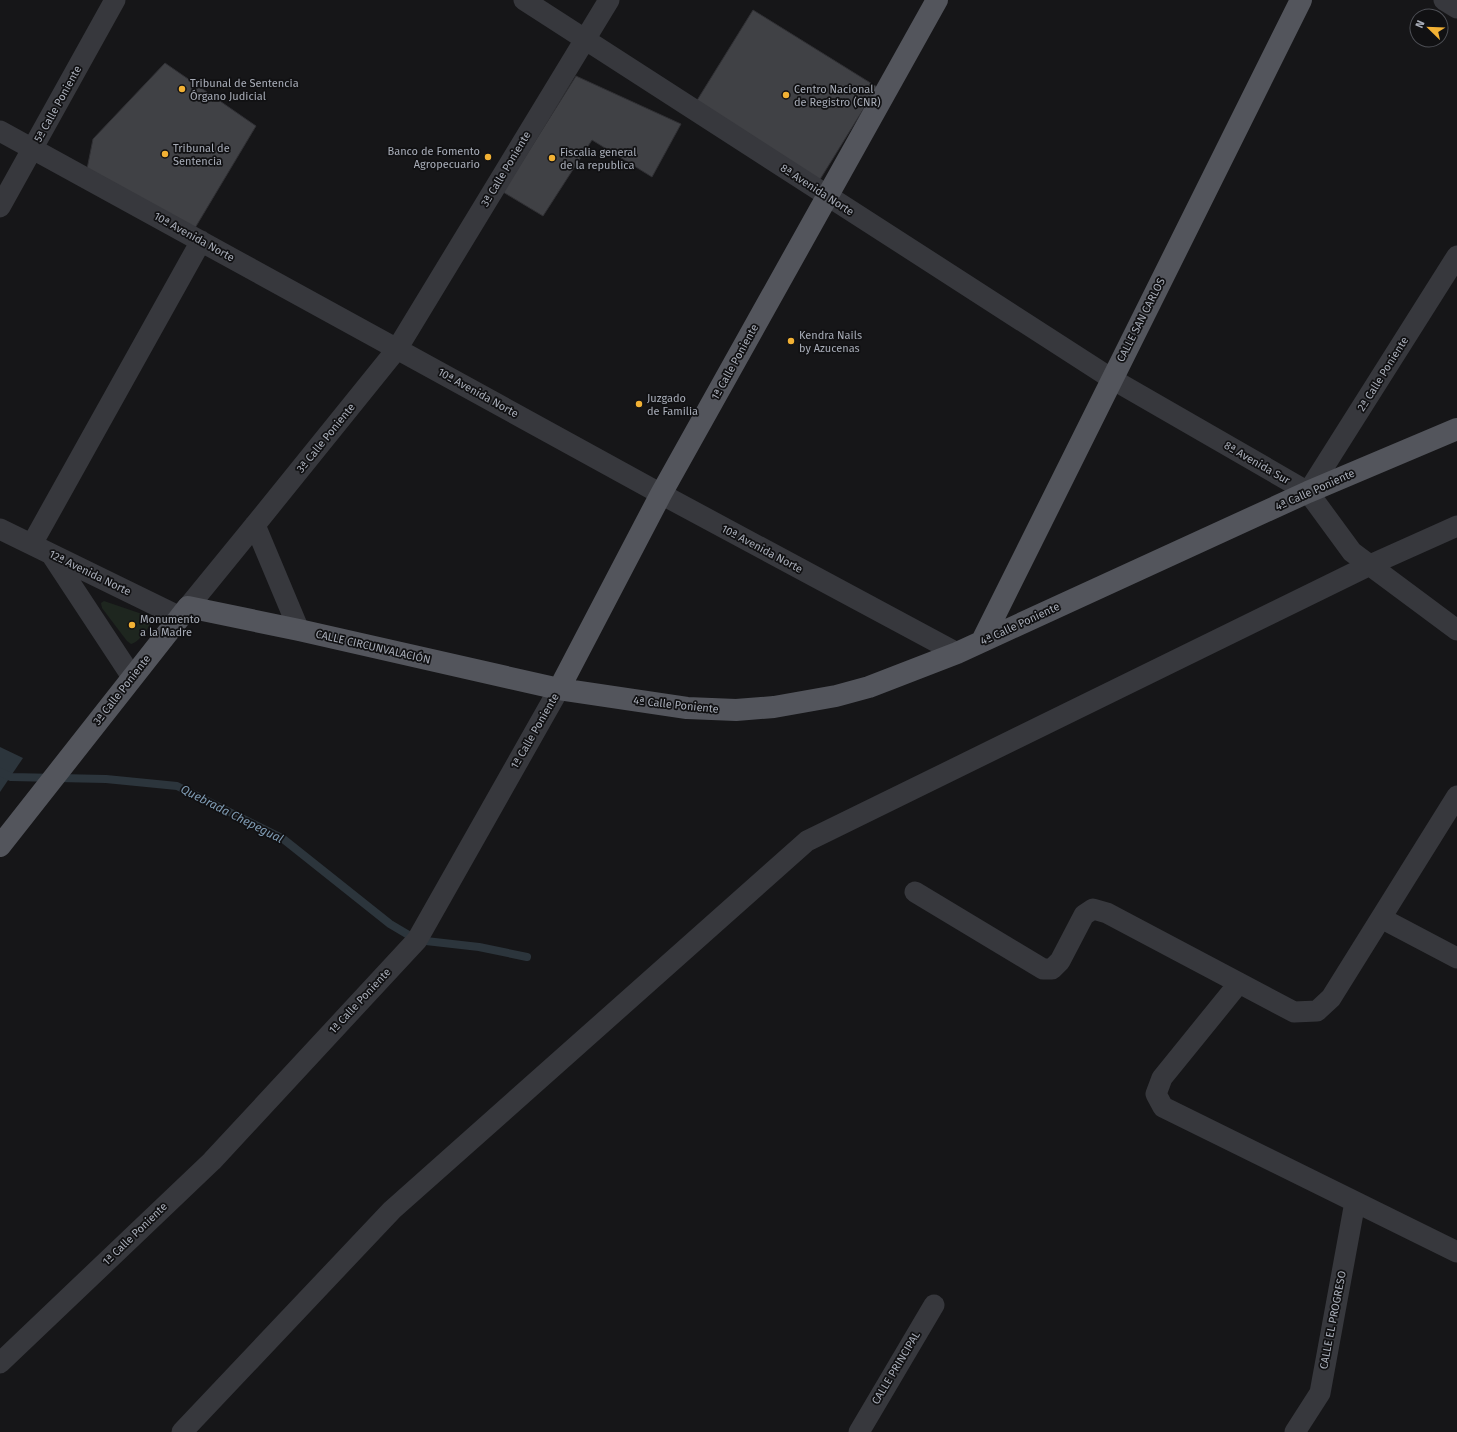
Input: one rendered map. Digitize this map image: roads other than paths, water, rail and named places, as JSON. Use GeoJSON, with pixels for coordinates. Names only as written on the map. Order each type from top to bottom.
{"type":"FeatureCollection","features":[{"type":"Feature","properties":{"kind":"main road","name":"1ª Calle Poniente"},"geometry":{"type":"LineString","coordinates":[[559,689],[661,494],[937,0]]}},
{"type":"Feature","properties":{"kind":"main road","name":"CALLE SAN CARLOS"},"geometry":{"type":"LineString","coordinates":[[982,641],[1301,0]]}},
{"type":"Feature","properties":{"kind":"main road","name":"4ª Calle Poniente"},"geometry":{"type":"LineString","coordinates":[[559,689],[687,708],[736,710],[774,707],[836,696],[869,687],[957,654],[982,641],[1308,492],[1457,429]]}},
{"type":"Feature","properties":{"kind":"main road","name":"CALLE CIRCUNVALACIÓN"},"geometry":{"type":"LineString","coordinates":[[184,612],[299,630],[559,689]]}},
{"type":"Feature","properties":{"kind":"main road","name":"3ª Calle Poniente"},"geometry":{"type":"LineString","coordinates":[[0,846],[184,612]]}},
{"type":"Feature","properties":{"kind":"street","name":"5ª Calle Poniente"},"geometry":{"type":"LineString","coordinates":[[0,207],[116,0]]}},
{"type":"Feature","properties":{"kind":"street","name":"8ª Avenida Norte"},"geometry":{"type":"LineString","coordinates":[[524,0],[1112,379]]}},
{"type":"Feature","properties":{"kind":"street","name":"3ª Calle Poniente"},"geometry":{"type":"LineString","coordinates":[[184,612],[256,525],[397,348],[609,0]]}},
{"type":"Feature","properties":{"kind":"street"},"geometry":{"type":"LineString","coordinates":[[1444,0],[1457,8]]}},
{"type":"Feature","properties":{"kind":"street","name":"10ª Avenida Norte"},"geometry":{"type":"LineString","coordinates":[[0,131],[661,494],[957,654]]}},
{"type":"Feature","properties":{"kind":"street"},"geometry":{"type":"LineString","coordinates":[[32,544],[201,241]]}},
{"type":"Feature","properties":{"kind":"street","name":"2ª Calle Poniente"},"geometry":{"type":"LineString","coordinates":[[1308,492],[1457,256]]}},
{"type":"Feature","properties":{"kind":"street","name":"8ª Avenida Sur"},"geometry":{"type":"LineString","coordinates":[[1112,379],[1308,492],[1352,552],[1457,630]]}},
{"type":"Feature","properties":{"kind":"street"},"geometry":{"type":"LineString","coordinates":[[256,525],[299,630]]}},
{"type":"Feature","properties":{"kind":"street"},"geometry":{"type":"LineString","coordinates":[[182,1432],[392,1210],[807,841],[1370,565],[1457,526]]}},
{"type":"Feature","properties":{"kind":"street","name":"12ª Avenida Norte"},"geometry":{"type":"LineString","coordinates":[[0,529],[50,553],[184,612]]}},
{"type":"Feature","properties":{"kind":"street"},"geometry":{"type":"LineString","coordinates":[[50,553],[132,677]]}},
{"type":"Feature","properties":{"kind":"street","name":"1ª Calle Poniente"},"geometry":{"type":"LineString","coordinates":[[0,1363],[212,1161],[417,940],[559,689]]}},
{"type":"Feature","properties":{"kind":"street"},"geometry":{"type":"LineString","coordinates":[[916,892],[1043,969],[1052,969],[1060,961],[1084,915],[1093,909],[1107,913],[1294,1012],[1316,1011],[1332,998],[1457,796]]}},
{"type":"Feature","properties":{"kind":"street"},"geometry":{"type":"LineString","coordinates":[[1381,918],[1457,958]]}},
{"type":"Feature","properties":{"kind":"street"},"geometry":{"type":"LineString","coordinates":[[1239,983],[1162,1078],[1156,1094],[1163,1107],[1457,1252]]}},
{"type":"Feature","properties":{"kind":"street","name":"CALLE EL PROGRESO"},"geometry":{"type":"LineString","coordinates":[[1295,1432],[1320,1393],[1355,1202]]}},
{"type":"Feature","properties":{"kind":"street","name":"CALLE PRINCIPAL"},"geometry":{"type":"LineString","coordinates":[[859,1432],[934,1305]]}},
{"type":"Feature","properties":{"kind":"waterway","name":"Quebrada Chepegual"},"geometry":{"type":"LineString","coordinates":[[0,772],[11,777],[106,779],[177,786],[282,838],[390,924],[417,940],[479,947],[527,957]]}},
{"type":"Feature","properties":{"kind":"place","name":"Tribunal de Sentencia Órgano Judicial"},"geometry":{"type":"Point","coordinates":[182,89]}},
{"type":"Feature","properties":{"kind":"place","name":"Centro Nacional de Registro (CNR)"},"geometry":{"type":"Point","coordinates":[786,95]}},
{"type":"Feature","properties":{"kind":"place","name":"Tribunal de Sentencia"},"geometry":{"type":"Point","coordinates":[165,154]}},
{"type":"Feature","properties":{"kind":"place","name":"Banco de Fomento Agropecuario"},"geometry":{"type":"Point","coordinates":[488,157]}},
{"type":"Feature","properties":{"kind":"place","name":"Fiscalia general de la republica"},"geometry":{"type":"Point","coordinates":[552,158]}},
{"type":"Feature","properties":{"kind":"place","name":"Kendra Nails by Azucenas"},"geometry":{"type":"Point","coordinates":[791,341]}},
{"type":"Feature","properties":{"kind":"place","name":"Juzgado de Familia"},"geometry":{"type":"Point","coordinates":[639,404]}},
{"type":"Feature","properties":{"kind":"place","name":"Monumento a la Madre"},"geometry":{"type":"Point","coordinates":[132,625]}}]}
